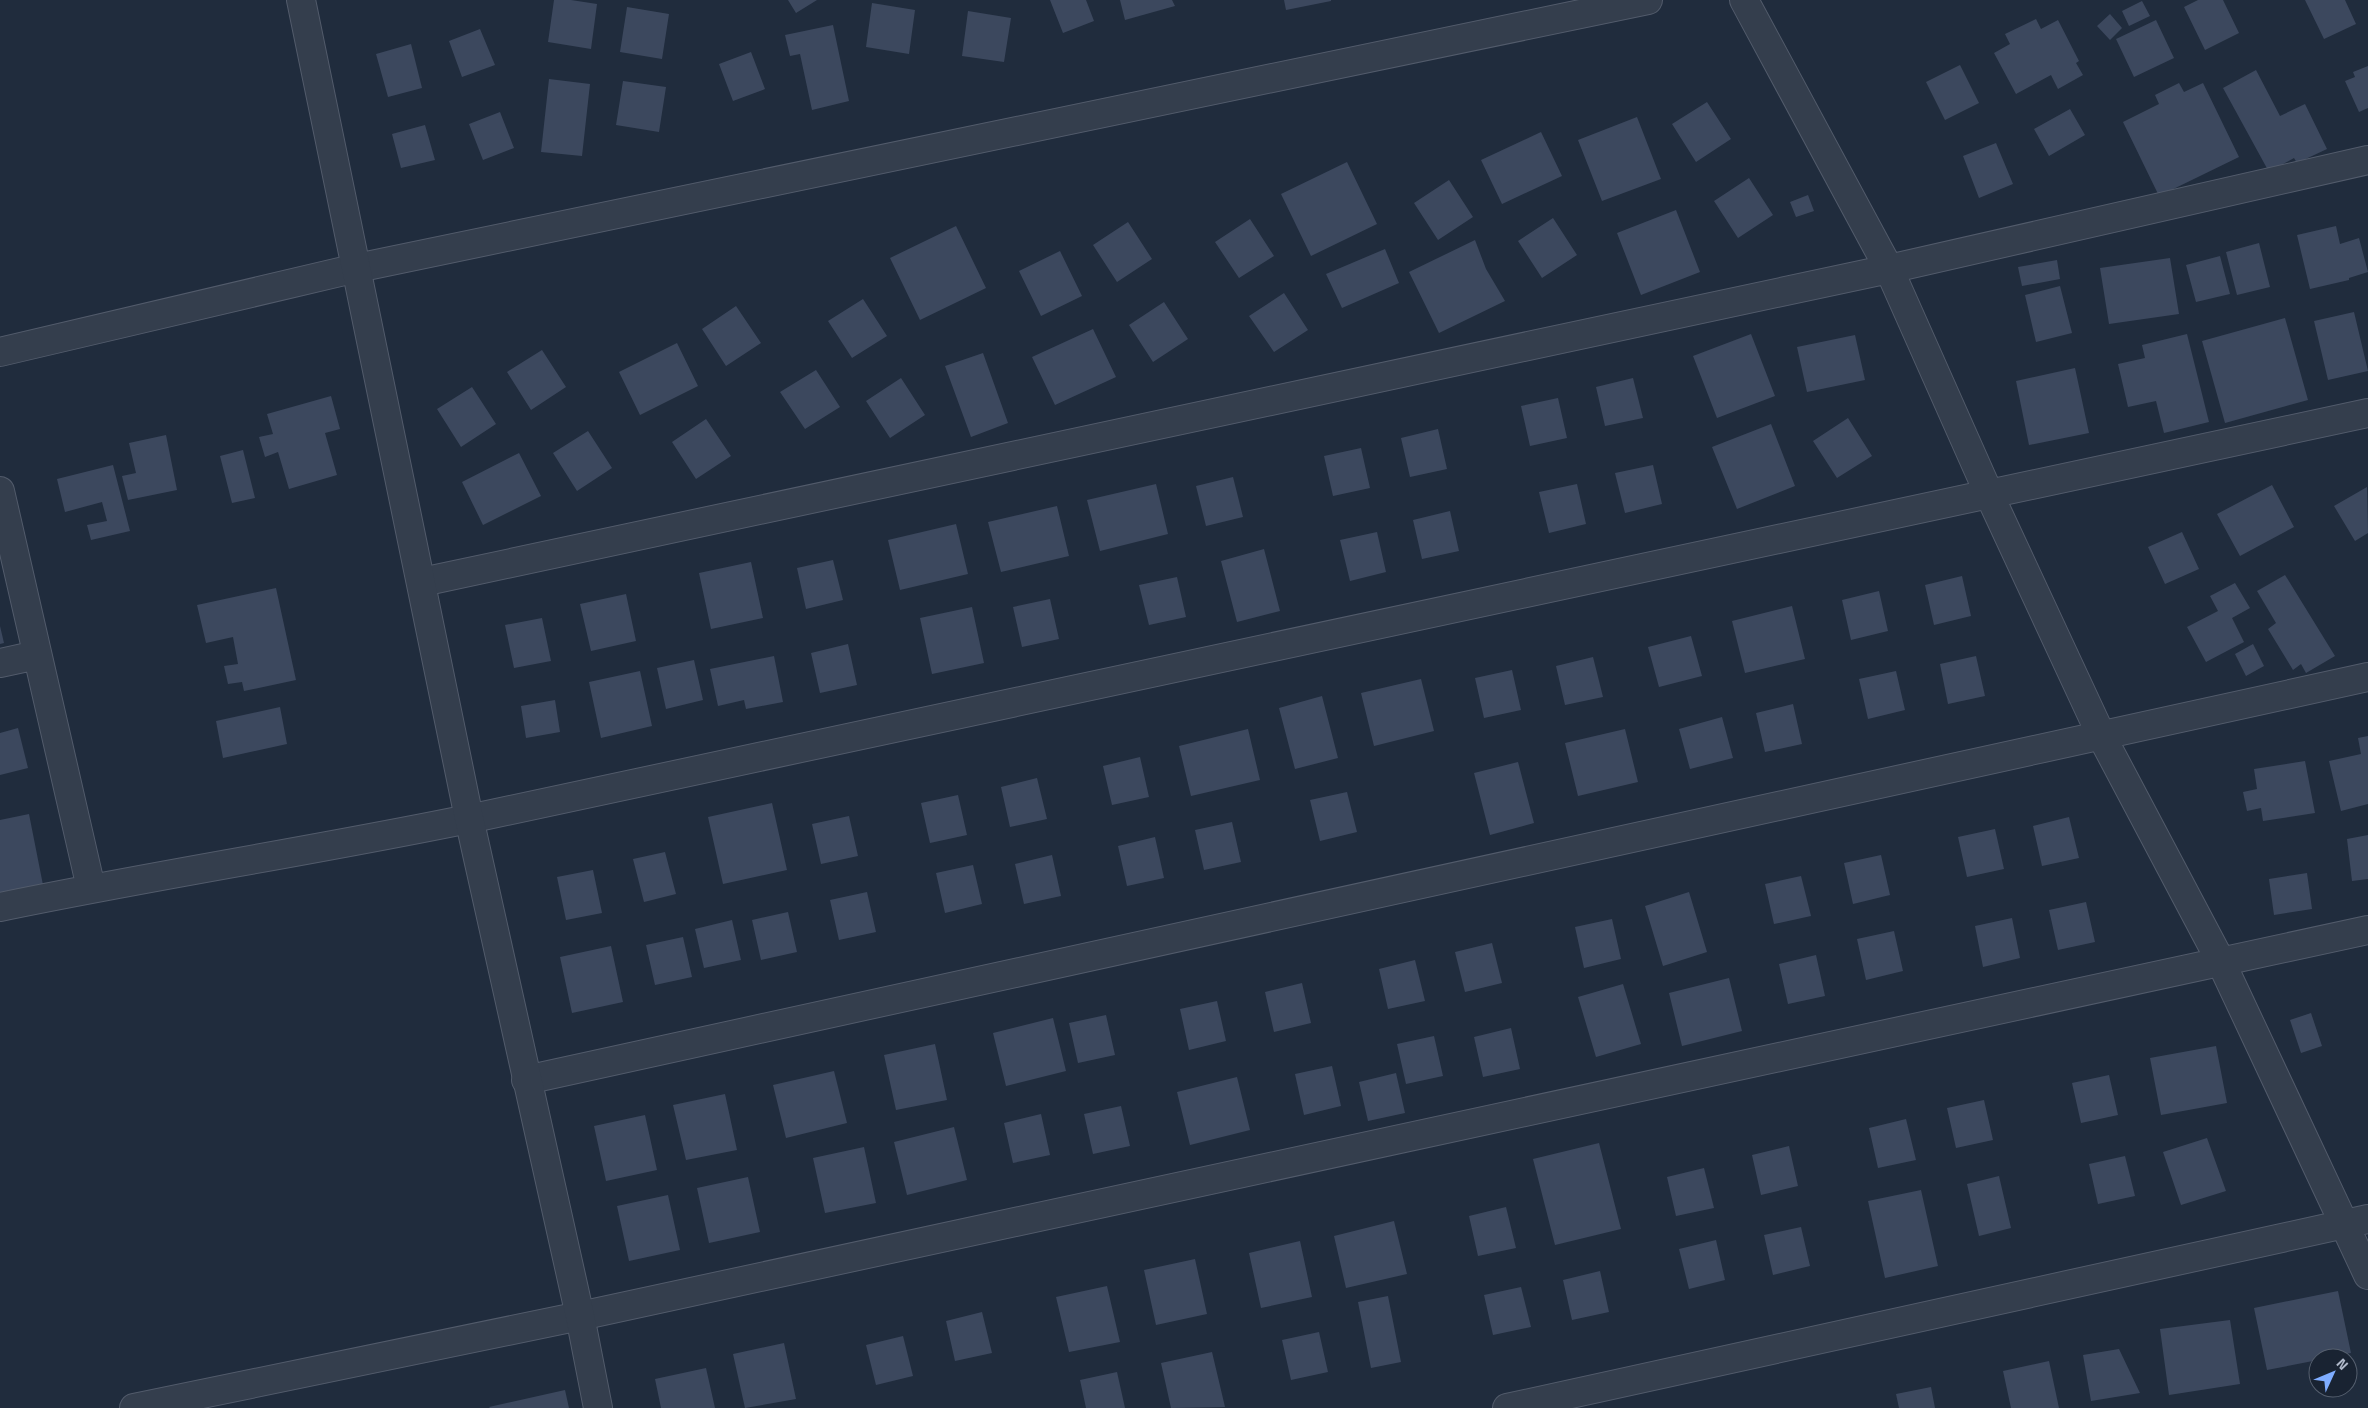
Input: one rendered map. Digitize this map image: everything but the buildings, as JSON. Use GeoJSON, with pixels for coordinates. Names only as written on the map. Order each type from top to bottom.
{"type":"FeatureCollection","features":[{"type":"Feature","properties":{"kind":"street"},"geometry":{"type":"LineString","coordinates":[[301,0],[469,818],[580,1316],[598,1408]]}},
{"type":"Feature","properties":{"kind":"street"},"geometry":{"type":"LineString","coordinates":[[0,352],[357,268],[1648,0]]}},
{"type":"Feature","properties":{"kind":"street"},"geometry":{"type":"LineString","coordinates":[[1744,0],[1889,269],[1988,494],[2102,737],[2357,1221],[2368,1275]]}},
{"type":"Feature","properties":{"kind":"street"},"geometry":{"type":"LineString","coordinates":[[422,582],[1889,269],[2368,160]]}},
{"type":"Feature","properties":{"kind":"street"},"geometry":{"type":"LineString","coordinates":[[0,907],[90,888],[469,818],[1312,640],[2368,413]]}},
{"type":"Feature","properties":{"kind":"street"},"geometry":{"type":"LineString","coordinates":[[0,491],[90,888]]}},
{"type":"Feature","properties":{"kind":"street"},"geometry":{"type":"LineString","coordinates":[[0,664],[37,655]]}},
{"type":"Feature","properties":{"kind":"street"},"geometry":{"type":"LineString","coordinates":[[526,1080],[2102,737],[2368,677]]}},
{"type":"Feature","properties":{"kind":"street"},"geometry":{"type":"LineString","coordinates":[[134,1408],[580,1316],[2368,930]]}},
{"type":"Feature","properties":{"kind":"street"},"geometry":{"type":"LineString","coordinates":[[1507,1408],[2357,1221]]}}]}
